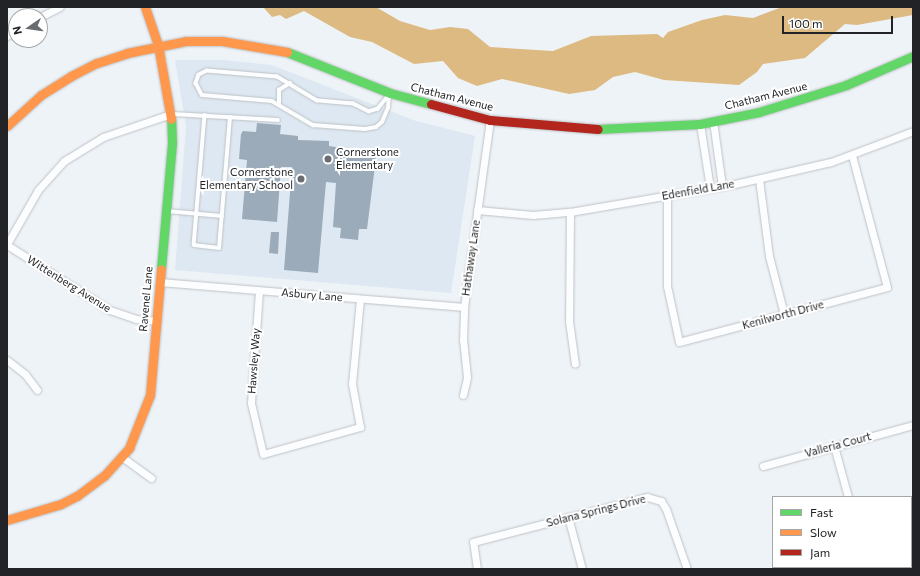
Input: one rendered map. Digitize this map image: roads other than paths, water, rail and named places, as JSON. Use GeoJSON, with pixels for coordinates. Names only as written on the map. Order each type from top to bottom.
{"type":"FeatureCollection","features":[{"type":"Feature","properties":{"kind":"street"},"geometry":{"type":"LineString","coordinates":[[48,12],[60,7]]}},
{"type":"Feature","properties":{"kind":"street","name":"Ravenel Lane"},"geometry":{"type":"LineString","coordinates":[[7,520],[43,511],[77,496],[104,476],[122,457],[137,432],[150,395],[172,142],[171,114],[158,45],[145,7]]}},
{"type":"Feature","properties":{"kind":"street","name":"Chatham Avenue"},"geometry":{"type":"LineString","coordinates":[[7,126],[42,95],[71,76],[97,63],[158,45],[222,41],[270,47],[322,64],[389,95],[490,120],[595,129],[650,128],[700,124],[802,100],[846,85],[913,56]]}},
{"type":"Feature","properties":{"kind":"street"},"geometry":{"type":"LineString","coordinates":[[7,245],[38,190],[64,161],[103,137],[171,114]]}},
{"type":"Feature","properties":{"kind":"street","name":"Hathaway Lane"},"geometry":{"type":"LineString","coordinates":[[464,395],[467,377],[463,340],[464,307],[490,120]]}},
{"type":"Feature","properties":{"kind":"street"},"geometry":{"type":"LineString","coordinates":[[713,121],[722,186]]}},
{"type":"Feature","properties":{"kind":"street"},"geometry":{"type":"LineString","coordinates":[[700,124],[710,188]]}},
{"type":"Feature","properties":{"kind":"street","name":"Edenfield Lane"},"geometry":{"type":"LineString","coordinates":[[477,210],[533,214],[570,212],[667,196],[759,179],[852,155],[913,131]]}},
{"type":"Feature","properties":{"kind":"street","name":"Kenilworth Drive"},"geometry":{"type":"LineString","coordinates":[[667,196],[667,286],[679,342],[887,287],[852,155]]}},
{"type":"Feature","properties":{"kind":"street"},"geometry":{"type":"LineString","coordinates":[[759,179],[769,256],[784,314]]}},
{"type":"Feature","properties":{"kind":"street"},"geometry":{"type":"LineString","coordinates":[[570,212],[569,314],[575,364]]}},
{"type":"Feature","properties":{"kind":"street","name":"Wittenberg Avenue"},"geometry":{"type":"LineString","coordinates":[[7,245],[110,310],[136,319],[156,321]]}},
{"type":"Feature","properties":{"kind":"street","name":"Asbury Lane"},"geometry":{"type":"LineString","coordinates":[[160,282],[464,307]]}},
{"type":"Feature","properties":{"kind":"street","name":"Hawsley Way"},"geometry":{"type":"LineString","coordinates":[[259,291],[251,397],[263,454],[360,427],[352,384],[360,299]]}},
{"type":"Feature","properties":{"kind":"street"},"geometry":{"type":"LineString","coordinates":[[7,360],[25,374],[37,390]]}},
{"type":"Feature","properties":{"kind":"street","name":"Valleria Court"},"geometry":{"type":"LineString","coordinates":[[763,466],[913,425]]}},
{"type":"Feature","properties":{"kind":"street"},"geometry":{"type":"LineString","coordinates":[[834,446],[848,496]]}},
{"type":"Feature","properties":{"kind":"street"},"geometry":{"type":"LineString","coordinates":[[122,457],[151,478]]}},
{"type":"Feature","properties":{"kind":"street","name":"Solana Springs Drive"},"geometry":{"type":"LineString","coordinates":[[477,569],[473,542],[638,499],[655,497],[666,509],[687,569]]}},
{"type":"Feature","properties":{"kind":"street"},"geometry":{"type":"LineString","coordinates":[[568,517],[582,569]]}},
{"type":"Feature","properties":{"kind":"lane"},"geometry":{"type":"LineString","coordinates":[[207,71],[277,77],[290,83],[317,101],[353,104],[369,112],[378,109],[389,95],[388,108],[382,122],[376,127],[365,129],[313,125],[279,103],[202,95],[197,88],[196,79],[202,72],[207,71]]}},
{"type":"Feature","properties":{"kind":"lane"},"geometry":{"type":"LineString","coordinates":[[279,103],[279,90],[290,83]]}},
{"type":"Feature","properties":{"kind":"lane"},"geometry":{"type":"LineString","coordinates":[[171,114],[278,120]]}},
{"type":"Feature","properties":{"kind":"lane"},"geometry":{"type":"LineString","coordinates":[[205,115],[194,245],[219,248],[230,117]]}},
{"type":"Feature","properties":{"kind":"lane"},"geometry":{"type":"LineString","coordinates":[[166,210],[222,216]]}},
{"type":"Feature","properties":{"kind":"place","name":"Cornerstone Elementary"},"geometry":{"type":"Point","coordinates":[328,159]}},
{"type":"Feature","properties":{"kind":"place","name":"Cornerstone Elementary School"},"geometry":{"type":"Point","coordinates":[301,179]}}]}
